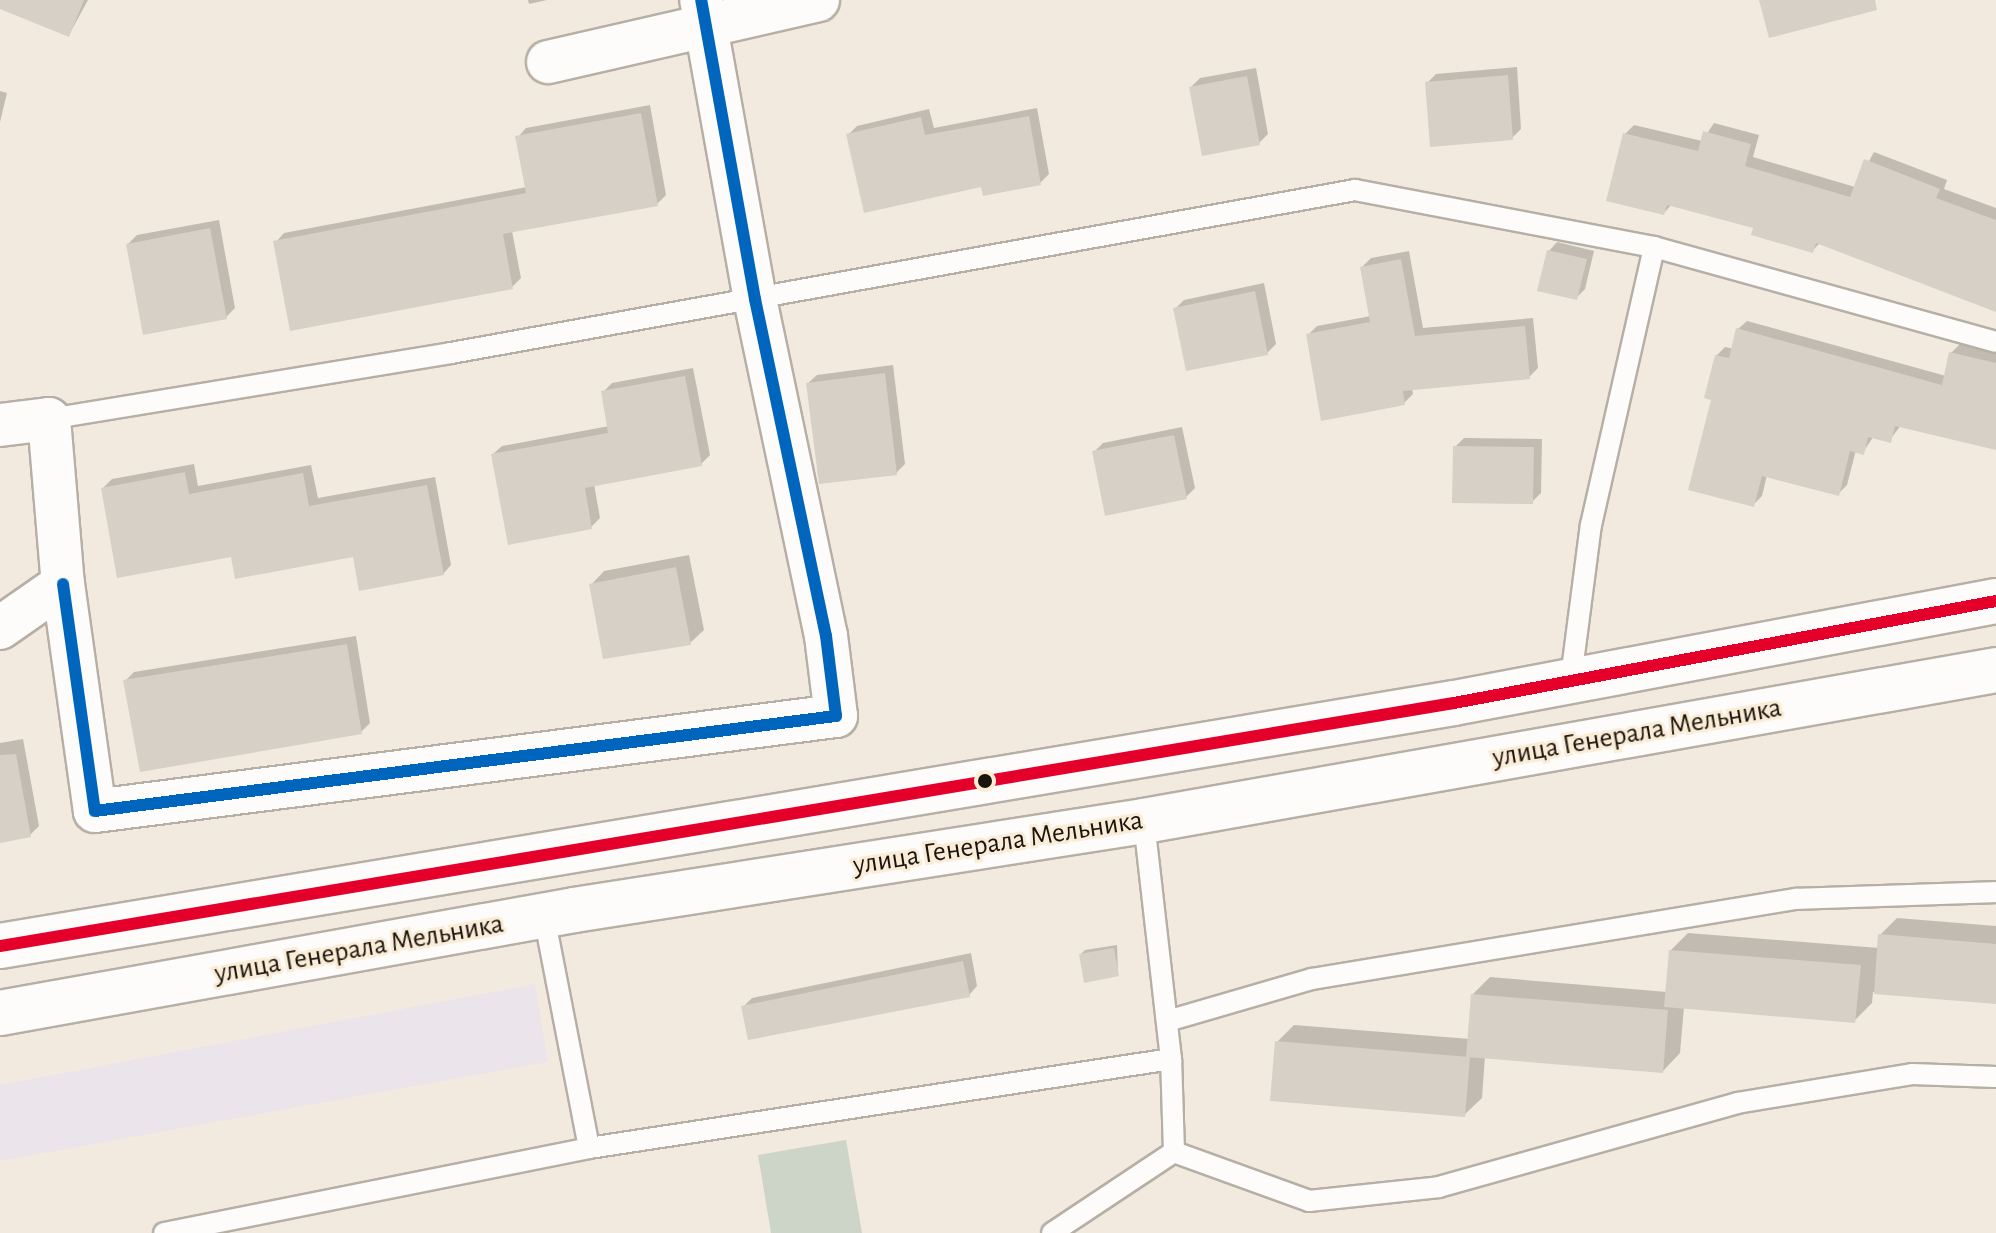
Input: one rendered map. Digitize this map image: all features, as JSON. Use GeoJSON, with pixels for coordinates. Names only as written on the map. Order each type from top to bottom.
{"type":"FeatureCollection","features":[{"type":"Feature","properties":{"kind":"main road"},"geometry":{"type":"LineString","coordinates":[[0,946],[1132,754],[1454,703],[1571,678],[1996,601]]}},
{"type":"Feature","properties":{"kind":"main road","name":"улица Генерала Мельника"},"geometry":{"type":"LineString","coordinates":[[0,1013],[544,916],[1144,821],[1996,670]]}},
{"type":"Feature","properties":{"kind":"main road"},"geometry":{"type":"LineString","coordinates":[[1132,754],[1144,821]]}},
{"type":"Feature","properties":{"kind":"street"},"geometry":{"type":"LineString","coordinates":[[548,62],[704,13],[818,0]]}},
{"type":"Feature","properties":{"kind":"street"},"geometry":{"type":"LineString","coordinates":[[0,425],[49,419],[63,584],[95,811],[836,716],[826,636],[755,299],[704,13]]}},
{"type":"Feature","properties":{"kind":"street"},"geometry":{"type":"LineString","coordinates":[[0,628],[63,584]]}},
{"type":"Feature","properties":{"kind":"lane"},"geometry":{"type":"LineString","coordinates":[[49,419],[755,299],[1355,190],[1654,247],[1996,342]]}},
{"type":"Feature","properties":{"kind":"lane"},"geometry":{"type":"LineString","coordinates":[[1571,678],[1591,525],[1654,247]]}},
{"type":"Feature","properties":{"kind":"lane"},"geometry":{"type":"LineString","coordinates":[[1144,821],[1171,1059],[1174,1152]]}},
{"type":"Feature","properties":{"kind":"lane"},"geometry":{"type":"LineString","coordinates":[[1167,1021],[1312,979],[1796,899],[1996,892]]}},
{"type":"Feature","properties":{"kind":"lane"},"geometry":{"type":"LineString","coordinates":[[544,916],[589,1148]]}},
{"type":"Feature","properties":{"kind":"lane"},"geometry":{"type":"LineString","coordinates":[[164,1233],[589,1148],[1171,1059]]}},
{"type":"Feature","properties":{"kind":"lane"},"geometry":{"type":"LineString","coordinates":[[1174,1152],[1309,1201],[1439,1187],[1737,1103],[1912,1074],[1996,1077]]}},
{"type":"Feature","properties":{"kind":"lane"},"geometry":{"type":"LineString","coordinates":[[1052,1233],[1174,1152]]}},
{"type":"Feature","properties":{"kind":"shaded area"},"geometry":{"type":"Polygon","coordinates":[[[535,984],[548,1062],[0,1161],[0,1085],[535,984]]]}},
{"type":"Feature","properties":{"kind":"green space"},"geometry":{"type":"Polygon","coordinates":[[[846,1140],[862,1233],[771,1233],[758,1155],[846,1140]]]}},
{"type":"Feature","properties":{"kind":"building"},"geometry":{"type":"Polygon","coordinates":[[[0,0],[84,0],[69,37],[0,9],[0,0]]]}},
{"type":"Feature","properties":{"kind":"building"},"geometry":{"type":"Polygon","coordinates":[[[1759,0],[1875,0],[1877,10],[1769,38],[1759,0]]]}},
{"type":"Feature","properties":{"kind":"building"},"geometry":{"type":"Polygon","coordinates":[[[1508,75],[1513,140],[1430,147],[1425,82],[1508,75]]]}},
{"type":"Feature","properties":{"kind":"building"},"geometry":{"type":"Polygon","coordinates":[[[1247,76],[1260,145],[1202,156],[1189,87],[1247,76]]]}},
{"type":"Feature","properties":{"kind":"building"},"geometry":{"type":"Polygon","coordinates":[[[641,113],[658,206],[503,234],[513,289],[290,331],[273,241],[526,193],[515,136],[641,113]]]}},
{"type":"Feature","properties":{"kind":"building"},"geometry":{"type":"Polygon","coordinates":[[[1029,116],[1041,185],[983,196],[981,187],[864,213],[846,134],[921,117],[925,135],[1029,116]]]}},
{"type":"Feature","properties":{"kind":"building"},"geometry":{"type":"Polygon","coordinates":[[[1703,131],[1751,144],[1745,166],[1850,197],[1864,159],[1940,189],[1936,198],[1996,220],[1996,312],[1816,243],[1813,253],[1751,235],[1753,228],[1667,205],[1664,215],[1606,201],[1623,133],[1698,151],[1703,131]]]}},
{"type":"Feature","properties":{"kind":"building"},"geometry":{"type":"Polygon","coordinates":[[[210,228],[227,319],[143,335],[126,244],[210,228]]]}},
{"type":"Feature","properties":{"kind":"building"},"geometry":{"type":"Polygon","coordinates":[[[1547,250],[1587,259],[1577,300],[1537,291],[1547,250]]]}},
{"type":"Feature","properties":{"kind":"building"},"geometry":{"type":"Polygon","coordinates":[[[1401,259],[1415,336],[1525,326],[1530,379],[1403,391],[1405,405],[1321,421],[1306,334],[1370,322],[1360,267],[1401,259]]]}},
{"type":"Feature","properties":{"kind":"building"},"geometry":{"type":"Polygon","coordinates":[[[1255,291],[1268,355],[1186,371],[1173,308],[1255,291]]]}},
{"type":"Feature","properties":{"kind":"building"},"geometry":{"type":"Polygon","coordinates":[[[1736,328],[1942,385],[1949,352],[1996,363],[1996,450],[1895,426],[1891,443],[1868,437],[1864,455],[1850,451],[1839,496],[1762,476],[1754,507],[1688,490],[1711,400],[1704,398],[1715,355],[1729,358],[1736,328]]]}},
{"type":"Feature","properties":{"kind":"building"},"geometry":{"type":"Polygon","coordinates":[[[885,373],[897,475],[819,484],[806,383],[885,373]]]}},
{"type":"Feature","properties":{"kind":"building"},"geometry":{"type":"Polygon","coordinates":[[[685,376],[702,466],[585,488],[592,529],[508,545],[491,454],[608,433],[601,391],[685,376]]]}},
{"type":"Feature","properties":{"kind":"building"},"geometry":{"type":"Polygon","coordinates":[[[1174,435],[1187,499],[1105,516],[1092,451],[1174,435]]]}},
{"type":"Feature","properties":{"kind":"building"},"geometry":{"type":"Polygon","coordinates":[[[1453,446],[1534,447],[1533,504],[1452,503],[1453,446]]]}},
{"type":"Feature","properties":{"kind":"building"},"geometry":{"type":"Polygon","coordinates":[[[185,472],[189,494],[303,473],[309,506],[427,485],[444,575],[359,591],[353,557],[235,579],[231,557],[117,578],[101,488],[185,472]]]}},
{"type":"Feature","properties":{"kind":"building"},"geometry":{"type":"Polygon","coordinates":[[[676,567],[691,645],[603,659],[589,584],[676,567]]]}},
{"type":"Feature","properties":{"kind":"building"},"geometry":{"type":"Polygon","coordinates":[[[347,644],[362,734],[140,772],[123,680],[347,644]]]}},
{"type":"Feature","properties":{"kind":"building"},"geometry":{"type":"Polygon","coordinates":[[[16,754],[31,837],[0,843],[0,755],[16,754]]]}},
{"type":"Feature","properties":{"kind":"building"},"geometry":{"type":"Polygon","coordinates":[[[1878,934],[1996,944],[1996,1004],[1874,994],[1878,934]]]}},
{"type":"Feature","properties":{"kind":"building"},"geometry":{"type":"Polygon","coordinates":[[[1114,948],[1119,976],[1084,983],[1079,954],[1114,948]]]}},
{"type":"Feature","properties":{"kind":"building"},"geometry":{"type":"Polygon","coordinates":[[[1669,950],[1861,965],[1855,1023],[1664,1007],[1669,950]]]}},
{"type":"Feature","properties":{"kind":"building"},"geometry":{"type":"Polygon","coordinates":[[[963,961],[970,997],[748,1040],[741,1006],[963,961]]]}},
{"type":"Feature","properties":{"kind":"building"},"geometry":{"type":"Polygon","coordinates":[[[1471,994],[1668,1010],[1663,1073],[1466,1057],[1471,994]]]}},
{"type":"Feature","properties":{"kind":"building"},"geometry":{"type":"Polygon","coordinates":[[[1275,1041],[1470,1057],[1465,1117],[1270,1101],[1275,1041]]]}},
{"type":"Feature","properties":{"kind":"transit line"},"geometry":{"type":"LineString","coordinates":[[63,584],[95,811],[836,716],[826,636],[755,299],[701,0]]}},
{"type":"Feature","properties":{"kind":"transit line"},"geometry":{"type":"LineString","coordinates":[[0,946],[1454,703],[1996,601]]}}]}
